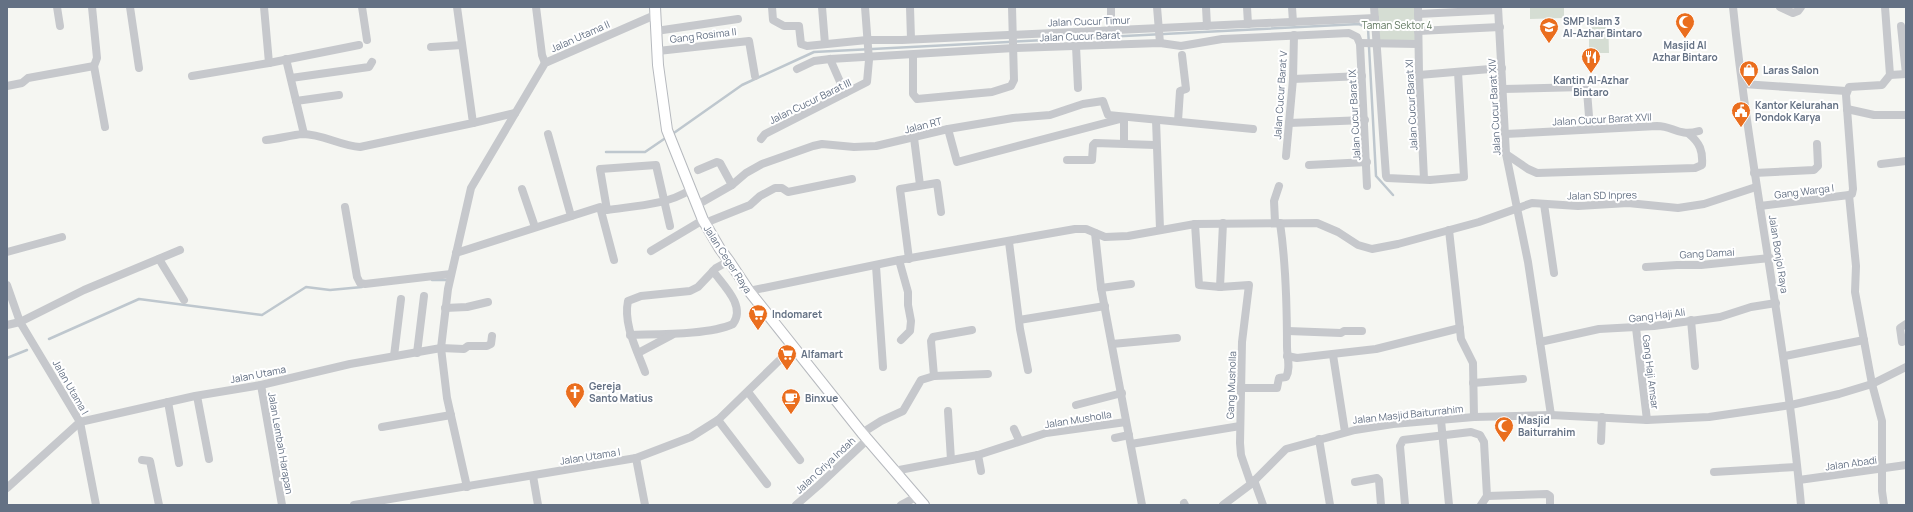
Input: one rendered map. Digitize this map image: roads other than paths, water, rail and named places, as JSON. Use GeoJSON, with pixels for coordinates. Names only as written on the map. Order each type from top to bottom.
{"type":"FeatureCollection","features":[{"type":"Feature","properties":{"kind":"main road","name":"Jalan Ceger Raya"},"geometry":{"type":"LineString","coordinates":[[655,11],[663,107],[667,130],[704,222],[720,249],[748,290],[865,436],[924,505]]}},
{"type":"Feature","properties":{"kind":"street"},"geometry":{"type":"LineString","coordinates":[[58,7],[60,26]]}},
{"type":"Feature","properties":{"kind":"street"},"geometry":{"type":"LineString","coordinates":[[92,7],[97,58],[94,66],[105,127]]}},
{"type":"Feature","properties":{"kind":"street"},"geometry":{"type":"LineString","coordinates":[[130,7],[139,68]]}},
{"type":"Feature","properties":{"kind":"street"},"geometry":{"type":"LineString","coordinates":[[264,7],[269,63]]}},
{"type":"Feature","properties":{"kind":"street"},"geometry":{"type":"LineString","coordinates":[[362,7],[367,40]]}},
{"type":"Feature","properties":{"kind":"street"},"geometry":{"type":"LineString","coordinates":[[457,7],[473,123]]}},
{"type":"Feature","properties":{"kind":"street"},"geometry":{"type":"LineString","coordinates":[[536,7],[542,56],[545,63]]}},
{"type":"Feature","properties":{"kind":"street","name":"Jalan Cucur Timur"},"geometry":{"type":"LineString","coordinates":[[772,7],[773,20],[784,26],[799,26],[801,44],[804,45],[911,39],[1014,41],[1111,30],[1160,29],[1375,18]]}},
{"type":"Feature","properties":{"kind":"street"},"geometry":{"type":"LineString","coordinates":[[822,7],[824,44]]}},
{"type":"Feature","properties":{"kind":"street"},"geometry":{"type":"LineString","coordinates":[[865,7],[868,55]]}},
{"type":"Feature","properties":{"kind":"street"},"geometry":{"type":"LineString","coordinates":[[910,7],[911,39]]}},
{"type":"Feature","properties":{"kind":"street"},"geometry":{"type":"LineString","coordinates":[[913,55],[913,94],[916,98],[920,99],[992,92],[1011,86],[1014,82],[1012,7]]}},
{"type":"Feature","properties":{"kind":"street"},"geometry":{"type":"LineString","coordinates":[[1111,30],[1112,7]]}},
{"type":"Feature","properties":{"kind":"street"},"geometry":{"type":"LineString","coordinates":[[1157,7],[1160,42]]}},
{"type":"Feature","properties":{"kind":"street"},"geometry":{"type":"LineString","coordinates":[[1206,7],[1207,26]]}},
{"type":"Feature","properties":{"kind":"street"},"geometry":{"type":"LineString","coordinates":[[1247,7],[1248,24]]}},
{"type":"Feature","properties":{"kind":"street"},"geometry":{"type":"LineString","coordinates":[[1292,7],[1293,22]]}},
{"type":"Feature","properties":{"kind":"street"},"geometry":{"type":"LineString","coordinates":[[1374,7],[1374,43],[1386,176],[1390,180],[1462,178],[1464,175],[1458,72]]}},
{"type":"Feature","properties":{"kind":"street","name":"Jalan Bonjol Raya"},"geometry":{"type":"LineString","coordinates":[[1733,7],[1756,187],[1770,258],[1791,405],[1801,505]]}},
{"type":"Feature","properties":{"kind":"street"},"geometry":{"type":"LineString","coordinates":[[1780,7],[1793,13],[1802,7]]}},
{"type":"Feature","properties":{"kind":"street"},"geometry":{"type":"LineString","coordinates":[[1743,84],[1846,90],[1849,87],[1883,84],[1890,75],[1885,7]]}},
{"type":"Feature","properties":{"kind":"street"},"geometry":{"type":"LineString","coordinates":[[1418,11],[1498,8]]}},
{"type":"Feature","properties":{"kind":"street","name":"Jalan Cucur Barat XIV"},"geometry":{"type":"LineString","coordinates":[[1498,8],[1506,154],[1528,262],[1551,415]]}},
{"type":"Feature","properties":{"kind":"street","name":"Jalan Utama II"},"geometry":{"type":"LineString","coordinates":[[467,487],[442,368],[441,348],[448,289],[459,252],[471,188],[545,63],[655,11]]}},
{"type":"Feature","properties":{"kind":"street","name":"Jalan Cucur Barat XI"},"geometry":{"type":"LineString","coordinates":[[1418,11],[1419,75],[1424,178]]}},
{"type":"Feature","properties":{"kind":"street"},"geometry":{"type":"LineString","coordinates":[[656,31],[738,19]]}},
{"type":"Feature","properties":{"kind":"street"},"geometry":{"type":"LineString","coordinates":[[1890,75],[1906,74],[1902,26]]}},
{"type":"Feature","properties":{"kind":"street"},"geometry":{"type":"LineString","coordinates":[[1418,31],[1500,27]]}},
{"type":"Feature","properties":{"kind":"street","name":"Jalan Cucur Barat"},"geometry":{"type":"LineString","coordinates":[[797,69],[814,61],[868,55],[913,55],[1014,41],[1076,46],[1160,42],[1181,46],[1222,40],[1349,33],[1357,37],[1361,43]]}},
{"type":"Feature","properties":{"kind":"street","name":"Jalan Cucur Barat V"},"geometry":{"type":"LineString","coordinates":[[1286,156],[1293,79],[1294,35]]}},
{"type":"Feature","properties":{"kind":"street","name":"Gang Rosima II"},"geometry":{"type":"LineString","coordinates":[[658,51],[745,40],[750,42],[755,76]]}},
{"type":"Feature","properties":{"kind":"street"},"geometry":{"type":"LineString","coordinates":[[1361,43],[1418,44]]}},
{"type":"Feature","properties":{"kind":"street","name":"Jalan Cucur Barat IX"},"geometry":{"type":"LineString","coordinates":[[1361,43],[1367,186]]}},
{"type":"Feature","properties":{"kind":"street"},"geometry":{"type":"LineString","coordinates":[[192,76],[269,63],[359,45]]}},
{"type":"Feature","properties":{"kind":"street"},"geometry":{"type":"LineString","coordinates":[[431,47],[462,45]]}},
{"type":"Feature","properties":{"kind":"street"},"geometry":{"type":"LineString","coordinates":[[1076,46],[1078,88]]}},
{"type":"Feature","properties":{"kind":"street","name":"Jalan Cucur Barat III"},"geometry":{"type":"LineString","coordinates":[[761,139],[765,134],[845,93],[863,86],[868,81],[868,55]]}},
{"type":"Feature","properties":{"kind":"street"},"geometry":{"type":"LineString","coordinates":[[1178,121],[1180,91],[1186,89],[1182,55]]}},
{"type":"Feature","properties":{"kind":"street"},"geometry":{"type":"LineString","coordinates":[[286,59],[304,134]]}},
{"type":"Feature","properties":{"kind":"street"},"geometry":{"type":"LineString","coordinates":[[830,59],[845,93]]}},
{"type":"Feature","properties":{"kind":"street"},"geometry":{"type":"LineString","coordinates":[[291,78],[350,71],[369,67],[372,62]]}},
{"type":"Feature","properties":{"kind":"street"},"geometry":{"type":"LineString","coordinates":[[7,86],[22,83],[28,78],[94,66]]}},
{"type":"Feature","properties":{"kind":"street"},"geometry":{"type":"LineString","coordinates":[[1419,75],[1502,68]]}},
{"type":"Feature","properties":{"kind":"street"},"geometry":{"type":"LineString","coordinates":[[1293,79],[1362,76]]}},
{"type":"Feature","properties":{"kind":"street"},"geometry":{"type":"LineString","coordinates":[[1503,89],[1582,86],[1587,91],[1590,129]]}},
{"type":"Feature","properties":{"kind":"street"},"geometry":{"type":"LineString","coordinates":[[1846,90],[1853,189],[1852,194],[1849,195],[1856,266],[1854,288],[1872,384],[1882,421],[1884,505]]}},
{"type":"Feature","properties":{"kind":"street"},"geometry":{"type":"LineString","coordinates":[[296,101],[339,95]]}},
{"type":"Feature","properties":{"kind":"street","name":"Jalan RT"},"geometry":{"type":"LineString","coordinates":[[697,205],[732,185],[746,173],[772,159],[813,146],[822,144],[854,147],[876,146],[948,129],[1013,118],[1050,115],[1083,104],[1103,101],[1106,114],[1124,118],[1178,121],[1253,129]]}},
{"type":"Feature","properties":{"kind":"street"},"geometry":{"type":"LineString","coordinates":[[1847,109],[1874,115],[1906,115]]}},
{"type":"Feature","properties":{"kind":"street"},"geometry":{"type":"LineString","coordinates":[[266,140],[304,134],[331,140],[348,146],[360,147],[515,113]]}},
{"type":"Feature","properties":{"kind":"street"},"geometry":{"type":"LineString","coordinates":[[948,129],[957,162],[1124,118],[1124,144]]}},
{"type":"Feature","properties":{"kind":"street"},"geometry":{"type":"LineString","coordinates":[[1156,120],[1160,229]]}},
{"type":"Feature","properties":{"kind":"street"},"geometry":{"type":"LineString","coordinates":[[1289,123],[1365,120]]}},
{"type":"Feature","properties":{"kind":"street","name":"Jalan Cucur Barat XVII"},"geometry":{"type":"LineString","coordinates":[[1505,134],[1659,126],[1676,132],[1689,134],[1699,131]]}},
{"type":"Feature","properties":{"kind":"street"},"geometry":{"type":"LineString","coordinates":[[548,134],[570,213]]}},
{"type":"Feature","properties":{"kind":"street"},"geometry":{"type":"LineString","coordinates":[[1506,154],[1528,170],[1537,172],[1695,168],[1702,165],[1701,148],[1700,143],[1689,134]]}},
{"type":"Feature","properties":{"kind":"street"},"geometry":{"type":"LineString","coordinates":[[914,138],[920,186]]}},
{"type":"Feature","properties":{"kind":"street"},"geometry":{"type":"LineString","coordinates":[[1067,160],[1092,160],[1093,145],[1095,143],[1156,144]]}},
{"type":"Feature","properties":{"kind":"street"},"geometry":{"type":"LineString","coordinates":[[1754,173],[1814,170],[1818,166],[1817,144]]}},
{"type":"Feature","properties":{"kind":"street"},"geometry":{"type":"LineString","coordinates":[[1881,164],[1906,161]]}},
{"type":"Feature","properties":{"kind":"street"},"geometry":{"type":"LineString","coordinates":[[698,170],[717,162],[720,164],[732,185]]}},
{"type":"Feature","properties":{"kind":"street"},"geometry":{"type":"LineString","coordinates":[[1309,165],[1367,162]]}},
{"type":"Feature","properties":{"kind":"street"},"geometry":{"type":"LineString","coordinates":[[670,226],[664,200],[656,165],[600,169],[607,210],[664,200],[678,198],[690,190]]}},
{"type":"Feature","properties":{"kind":"street"},"geometry":{"type":"LineString","coordinates":[[652,251],[704,222],[750,205],[760,196],[775,188],[782,188],[788,192],[852,180]]}},
{"type":"Feature","properties":{"kind":"street"},"geometry":{"type":"LineString","coordinates":[[909,259],[900,189],[936,183],[941,212]]}},
{"type":"Feature","properties":{"kind":"street"},"geometry":{"type":"LineString","coordinates":[[1240,388],[1277,388],[1279,378],[1286,377],[1288,373],[1287,291],[1274,201],[1279,186]]}},
{"type":"Feature","properties":{"kind":"street","name":"Jalan SD Inpres"},"geometry":{"type":"LineString","coordinates":[[748,290],[876,266],[899,260],[1009,242],[1075,229],[1086,229],[1105,237],[1195,224],[1277,222],[1322,224],[1358,245],[1372,249],[1398,244],[1449,230],[1528,204],[1589,206],[1628,203],[1678,208],[1704,204],[1756,187]]}},
{"type":"Feature","properties":{"kind":"street"},"geometry":{"type":"LineString","coordinates":[[522,189],[535,227]]}},
{"type":"Feature","properties":{"kind":"street","name":"Gang Warga I"},"geometry":{"type":"LineString","coordinates":[[1760,206],[1849,195]]}},
{"type":"Feature","properties":{"kind":"street"},"geometry":{"type":"LineString","coordinates":[[1544,204],[1554,273]]}},
{"type":"Feature","properties":{"kind":"street"},"geometry":{"type":"LineString","coordinates":[[345,207],[357,277],[360,283],[365,284],[451,276]]}},
{"type":"Feature","properties":{"kind":"street"},"geometry":{"type":"LineString","coordinates":[[459,252],[535,227],[570,213],[600,207],[614,260]]}},
{"type":"Feature","properties":{"kind":"street"},"geometry":{"type":"LineString","coordinates":[[1195,224],[1199,285],[1220,287],[1223,223]]}},
{"type":"Feature","properties":{"kind":"street"},"geometry":{"type":"LineString","coordinates":[[1449,230],[1462,343],[1472,360],[1474,417]]}},
{"type":"Feature","properties":{"kind":"street","name":"Jalan Musholla"},"geometry":{"type":"LineString","coordinates":[[894,471],[978,455],[1019,440],[1046,433],[1126,422],[1122,393],[1101,288],[1095,233]]}},
{"type":"Feature","properties":{"kind":"street"},"geometry":{"type":"LineString","coordinates":[[7,252],[62,237]]}},
{"type":"Feature","properties":{"kind":"street"},"geometry":{"type":"LineString","coordinates":[[1009,242],[1019,320],[1028,370]]}},
{"type":"Feature","properties":{"kind":"street"},"geometry":{"type":"LineString","coordinates":[[7,325],[20,322],[84,290],[180,250]]}},
{"type":"Feature","properties":{"kind":"street","name":"Gang Damai"},"geometry":{"type":"LineString","coordinates":[[1646,267],[1677,265],[1701,266],[1770,258]]}},
{"type":"Feature","properties":{"kind":"street"},"geometry":{"type":"LineString","coordinates":[[159,259],[184,300]]}},
{"type":"Feature","properties":{"kind":"street"},"geometry":{"type":"LineString","coordinates":[[899,260],[908,292],[908,305],[911,321],[910,331],[901,340]]}},
{"type":"Feature","properties":{"kind":"street"},"geometry":{"type":"LineString","coordinates":[[645,372],[630,335],[626,306],[628,301],[631,298],[690,291],[698,287],[713,271],[729,261]]}},
{"type":"Feature","properties":{"kind":"street"},"geometry":{"type":"LineString","coordinates":[[876,266],[883,367]]}},
{"type":"Feature","properties":{"kind":"street"},"geometry":{"type":"LineString","coordinates":[[630,335],[674,334],[733,324],[738,313],[736,303],[713,271]]}},
{"type":"Feature","properties":{"kind":"street"},"geometry":{"type":"LineString","coordinates":[[1101,288],[1131,284]]}},
{"type":"Feature","properties":{"kind":"street","name":"Jalan Utama I"},"geometry":{"type":"LineString","coordinates":[[7,285],[20,322],[80,422],[96,505]]}},
{"type":"Feature","properties":{"kind":"street","name":"Gang Musholla"},"geometry":{"type":"LineString","coordinates":[[1220,287],[1248,285],[1242,342],[1240,388],[1241,455],[1264,505]]}},
{"type":"Feature","properties":{"kind":"street"},"geometry":{"type":"LineString","coordinates":[[417,353],[424,296]]}},
{"type":"Feature","properties":{"kind":"street"},"geometry":{"type":"LineString","coordinates":[[394,356],[401,299]]}},
{"type":"Feature","properties":{"kind":"street"},"geometry":{"type":"LineString","coordinates":[[445,308],[466,307],[488,302]]}},
{"type":"Feature","properties":{"kind":"street","name":"Gang Haji Ali"},"geometry":{"type":"LineString","coordinates":[[1540,342],[1599,329],[1636,328],[1720,316],[1751,307],[1776,303]]}},
{"type":"Feature","properties":{"kind":"street"},"geometry":{"type":"LineString","coordinates":[[1019,320],[1105,306]]}},
{"type":"Feature","properties":{"kind":"street"},"geometry":{"type":"LineString","coordinates":[[1691,320],[1695,366]]}},
{"type":"Feature","properties":{"kind":"street"},"geometry":{"type":"LineString","coordinates":[[1902,342],[1900,328],[1906,324]]}},
{"type":"Feature","properties":{"kind":"street"},"geometry":{"type":"LineString","coordinates":[[1287,356],[1297,358],[1376,349],[1460,328]]}},
{"type":"Feature","properties":{"kind":"street","name":"Gang Haji Amsar"},"geometry":{"type":"LineString","coordinates":[[1636,328],[1647,420]]}},
{"type":"Feature","properties":{"kind":"street"},"geometry":{"type":"LineString","coordinates":[[972,330],[932,338],[934,376],[988,374]]}},
{"type":"Feature","properties":{"kind":"street"},"geometry":{"type":"LineString","coordinates":[[1288,331],[1341,333],[1362,331]]}},
{"type":"Feature","properties":{"kind":"street"},"geometry":{"type":"LineString","coordinates":[[638,353],[674,334]]}},
{"type":"Feature","properties":{"kind":"street","name":"Jalan Utama"},"geometry":{"type":"LineString","coordinates":[[80,422],[197,396],[261,385],[350,364],[441,348],[464,349],[468,346],[487,346],[491,344],[492,336]]}},
{"type":"Feature","properties":{"kind":"street"},"geometry":{"type":"LineString","coordinates":[[1112,344],[1177,338]]}},
{"type":"Feature","properties":{"kind":"street"},"geometry":{"type":"LineString","coordinates":[[1784,356],[1864,340]]}},
{"type":"Feature","properties":{"kind":"street","name":"Jalan Utama I"},"geometry":{"type":"LineString","coordinates":[[354,505],[636,458],[691,437],[718,420],[793,347]]}},
{"type":"Feature","properties":{"kind":"street"},"geometry":{"type":"LineString","coordinates":[[1333,355],[1344,432]]}},
{"type":"Feature","properties":{"kind":"street"},"geometry":{"type":"LineString","coordinates":[[1791,405],[1872,384],[1906,367]]}},
{"type":"Feature","properties":{"kind":"street","name":"Jalan Griya Indah"},"geometry":{"type":"LineString","coordinates":[[796,505],[819,486],[865,436],[881,421],[903,411],[921,380],[934,376]]}},
{"type":"Feature","properties":{"kind":"street"},"geometry":{"type":"LineString","coordinates":[[1473,383],[1523,379]]}},
{"type":"Feature","properties":{"kind":"street","name":"Jalan Lembah Harapan"},"geometry":{"type":"LineString","coordinates":[[261,385],[282,505]]}},
{"type":"Feature","properties":{"kind":"street"},"geometry":{"type":"LineString","coordinates":[[748,392],[800,460]]}},
{"type":"Feature","properties":{"kind":"street"},"geometry":{"type":"LineString","coordinates":[[1076,405],[1122,393]]}},
{"type":"Feature","properties":{"kind":"street"},"geometry":{"type":"LineString","coordinates":[[197,396],[209,459]]}},
{"type":"Feature","properties":{"kind":"street"},"geometry":{"type":"LineString","coordinates":[[168,402],[179,463]]}},
{"type":"Feature","properties":{"kind":"street","name":"Jalan Masjid Baiturrahim"},"geometry":{"type":"LineString","coordinates":[[1223,505],[1253,482],[1286,449],[1344,432],[1376,426],[1474,417],[1551,415],[1647,420],[1709,417],[1791,405]]}},
{"type":"Feature","properties":{"kind":"street"},"geometry":{"type":"LineString","coordinates":[[948,411],[951,460]]}},
{"type":"Feature","properties":{"kind":"street"},"geometry":{"type":"LineString","coordinates":[[382,427],[451,415]]}},
{"type":"Feature","properties":{"kind":"street"},"geometry":{"type":"LineString","coordinates":[[1601,441],[1602,417]]}},
{"type":"Feature","properties":{"kind":"street"},"geometry":{"type":"LineString","coordinates":[[718,420],[767,484]]}},
{"type":"Feature","properties":{"kind":"street"},"geometry":{"type":"LineString","coordinates":[[1440,420],[1448,505]]}},
{"type":"Feature","properties":{"kind":"street"},"geometry":{"type":"LineString","coordinates":[[7,488],[80,422]]}},
{"type":"Feature","properties":{"kind":"street"},"geometry":{"type":"LineString","coordinates":[[1126,422],[1142,505]]}},
{"type":"Feature","properties":{"kind":"street"},"geometry":{"type":"LineString","coordinates":[[1115,438],[1130,439],[1240,426]]}},
{"type":"Feature","properties":{"kind":"street"},"geometry":{"type":"LineString","coordinates":[[1014,429],[1019,440]]}},
{"type":"Feature","properties":{"kind":"street"},"geometry":{"type":"LineString","coordinates":[[1405,505],[1400,443],[1406,438],[1473,432],[1483,438],[1487,496],[1481,505]]}},
{"type":"Feature","properties":{"kind":"street"},"geometry":{"type":"LineString","coordinates":[[1320,439],[1330,505]]}},
{"type":"Feature","properties":{"kind":"street"},"geometry":{"type":"LineString","coordinates":[[978,455],[981,471]]}},
{"type":"Feature","properties":{"kind":"street"},"geometry":{"type":"LineString","coordinates":[[636,458],[644,505]]}},
{"type":"Feature","properties":{"kind":"street"},"geometry":{"type":"LineString","coordinates":[[142,460],[150,461],[159,505]]}},
{"type":"Feature","properties":{"kind":"street","name":"Jalan Abadi"},"geometry":{"type":"LineString","coordinates":[[1799,480],[1906,465]]}},
{"type":"Feature","properties":{"kind":"street"},"geometry":{"type":"LineString","coordinates":[[1714,472],[1796,467]]}},
{"type":"Feature","properties":{"kind":"street"},"geometry":{"type":"LineString","coordinates":[[533,476],[538,505]]}},
{"type":"Feature","properties":{"kind":"street"},"geometry":{"type":"LineString","coordinates":[[1355,482],[1377,478],[1379,480],[1381,505]]}},
{"type":"Feature","properties":{"kind":"street"},"geometry":{"type":"LineString","coordinates":[[1487,496],[1548,494],[1550,496],[1550,505]]}},
{"type":"Feature","properties":{"kind":"street"},"geometry":{"type":"LineString","coordinates":[[901,505],[916,497]]}},
{"type":"Feature","properties":{"kind":"waterway"},"geometry":{"type":"LineString","coordinates":[[671,135],[742,85],[814,52],[1359,24],[1368,28],[1376,176],[1393,195]]}},
{"type":"Feature","properties":{"kind":"waterway"},"geometry":{"type":"LineString","coordinates":[[606,152],[645,152],[667,137]]}},
{"type":"Feature","properties":{"kind":"waterway"},"geometry":{"type":"LineString","coordinates":[[432,280],[447,280]]}},
{"type":"Feature","properties":{"kind":"waterway"},"geometry":{"type":"LineString","coordinates":[[49,339],[139,299],[262,315],[306,287],[330,290],[362,287]]}},
{"type":"Feature","properties":{"kind":"waterway"},"geometry":{"type":"LineString","coordinates":[[7,358],[27,350]]}},
{"type":"Feature","properties":{"kind":"place","name":"Masjid Al Azhar Bintaro"},"geometry":{"type":"Point","coordinates":[1685,39]}},
{"type":"Feature","properties":{"kind":"place","name":"SMP Islam 3 Al-Azhar Bintaro"},"geometry":{"type":"Point","coordinates":[1549,44]}},
{"type":"Feature","properties":{"kind":"place","name":"Kantin Al-Azhar Bintaro"},"geometry":{"type":"Point","coordinates":[1591,74]}},
{"type":"Feature","properties":{"kind":"place","name":"Laras Salon"},"geometry":{"type":"Point","coordinates":[1749,87]}},
{"type":"Feature","properties":{"kind":"place","name":"Kantor Kelurahan Pondok Karya"},"geometry":{"type":"Point","coordinates":[1741,128]}},
{"type":"Feature","properties":{"kind":"place","name":"Indomaret"},"geometry":{"type":"Point","coordinates":[758,331]}},
{"type":"Feature","properties":{"kind":"place","name":"Alfamart"},"geometry":{"type":"Point","coordinates":[787,371]}},
{"type":"Feature","properties":{"kind":"place","name":"Gereja Santo Matius"},"geometry":{"type":"Point","coordinates":[575,409]}},
{"type":"Feature","properties":{"kind":"place","name":"Binxue"},"geometry":{"type":"Point","coordinates":[791,415]}},
{"type":"Feature","properties":{"kind":"place","name":"Masjid Baiturrahim"},"geometry":{"type":"Point","coordinates":[1504,443]}},
{"type":"Feature","properties":{"kind":"park label","name":"Taman Sektor 4"},"geometry":{"type":"Point","coordinates":[1397,25]}}]}
